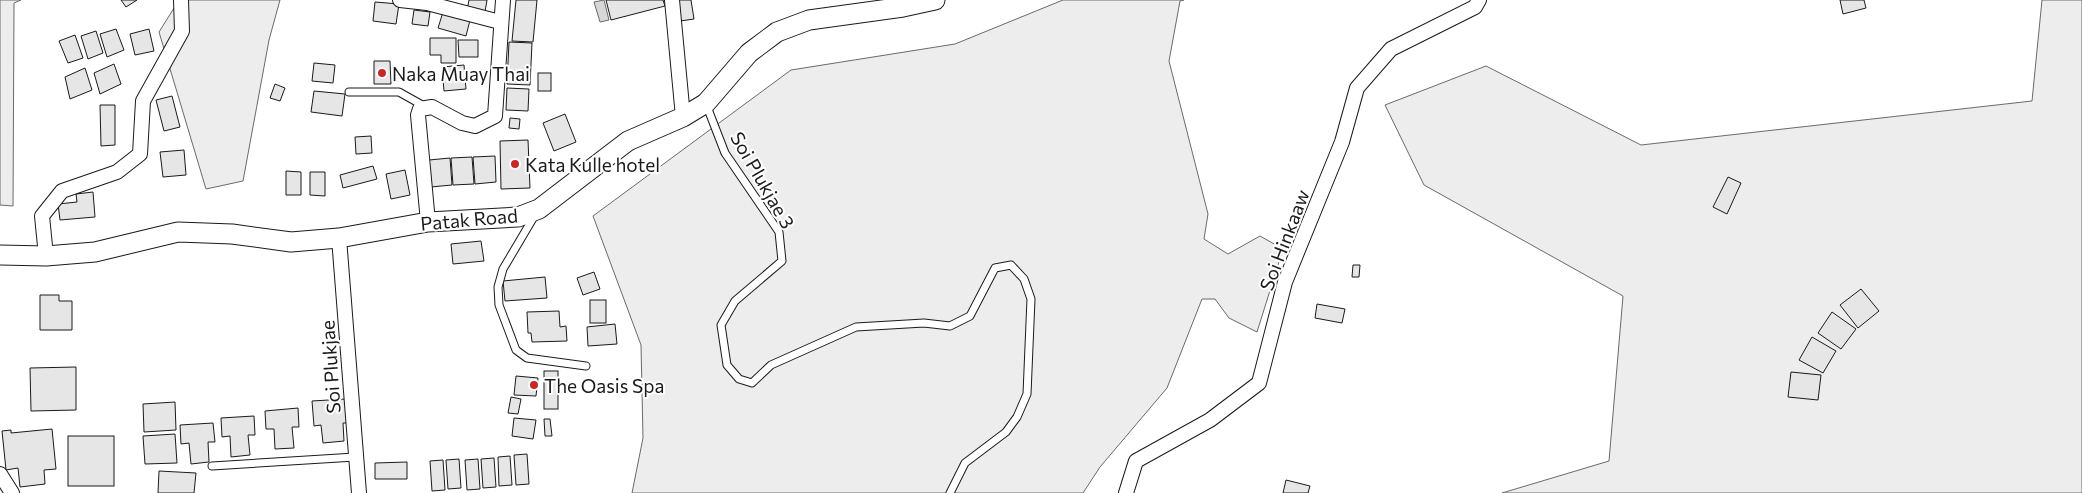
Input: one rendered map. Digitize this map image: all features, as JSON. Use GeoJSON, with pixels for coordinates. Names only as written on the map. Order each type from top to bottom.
{"type":"FeatureCollection","features":[{"type":"Feature","properties":{"kind":"main road","name":"Patak Road"},"geometry":{"type":"LineString","coordinates":[[0,256],[46,256],[95,252],[178,232],[232,234],[291,242],[338,238],[428,222],[518,217],[539,209],[628,141],[683,117],[706,103],[749,53],[778,32],[809,20],[903,7],[935,0]]}},
{"type":"Feature","properties":{"kind":"street"},"geometry":{"type":"LineString","coordinates":[[46,256],[42,216],[62,191],[117,172],[140,154],[144,101],[182,31],[181,0]]}},
{"type":"Feature","properties":{"kind":"street"},"geometry":{"type":"LineString","coordinates":[[400,0],[427,3],[500,22]]}},
{"type":"Feature","properties":{"kind":"street"},"geometry":{"type":"LineString","coordinates":[[428,222],[418,115],[420,109],[432,107],[462,123],[475,126],[495,116],[503,0]]}},
{"type":"Feature","properties":{"kind":"street"},"geometry":{"type":"LineString","coordinates":[[672,0],[683,117]]}},
{"type":"Feature","properties":{"kind":"street","name":"Soi Hinkaaw"},"geometry":{"type":"LineString","coordinates":[[1126,493],[1136,461],[1210,420],[1259,383],[1285,282],[1342,142],[1357,88],[1391,49],[1475,7],[1479,0]]}},
{"type":"Feature","properties":{"kind":"street","name":"Soi Plukjae"},"geometry":{"type":"LineString","coordinates":[[338,238],[359,493]]}},
{"type":"Feature","properties":{"kind":"street"},"geometry":{"type":"LineString","coordinates":[[0,474],[12,493]]}},
{"type":"Feature","properties":{"kind":"lane"},"geometry":{"type":"LineString","coordinates":[[349,92],[399,92],[424,107]]}},
{"type":"Feature","properties":{"kind":"lane","name":"Soi Plukjae 3"},"geometry":{"type":"LineString","coordinates":[[706,103],[725,153],[779,232],[782,261],[735,302],[721,325],[727,365],[738,379],[752,383],[771,365],[856,327],[924,323],[950,326],[970,316],[995,268],[1011,265],[1024,279],[1031,299],[1027,394],[1018,417],[1006,432],[965,463],[950,493]]}},
{"type":"Feature","properties":{"kind":"lane"},"geometry":{"type":"LineString","coordinates":[[539,209],[503,270],[498,288],[499,305],[516,350],[537,360],[586,366]]}},
{"type":"Feature","properties":{"kind":"lane"},"geometry":{"type":"LineString","coordinates":[[212,466],[355,457]]}},
{"type":"Feature","properties":{"kind":"shaded area"},"geometry":{"type":"Polygon","coordinates":[[[0,0],[21,0],[14,3],[13,206],[0,205],[0,0]]]}},
{"type":"Feature","properties":{"kind":"shaded area"},"geometry":{"type":"Polygon","coordinates":[[[179,0],[280,0],[269,40],[243,181],[206,189],[159,32],[179,0]]]}},
{"type":"Feature","properties":{"kind":"shaded area"},"geometry":{"type":"Polygon","coordinates":[[[604,0],[609,20],[600,22],[594,2],[604,0]]]}},
{"type":"Feature","properties":{"kind":"shaded area"},"geometry":{"type":"Polygon","coordinates":[[[1063,0],[1184,0],[1180,1],[1169,61],[1208,214],[1204,239],[1228,254],[1260,236],[1283,249],[1257,332],[1229,318],[1215,299],[1202,299],[1167,388],[1100,467],[1083,493],[632,493],[643,438],[641,345],[593,216],[791,70],[955,44],[1063,0]]]}},
{"type":"Feature","properties":{"kind":"shaded area"},"geometry":{"type":"Polygon","coordinates":[[[2042,0],[2082,0],[2082,493],[1502,493],[1609,461],[1623,296],[1424,185],[1385,105],[1486,66],[1641,145],[2032,101],[2042,0]]]}},
{"type":"Feature","properties":{"kind":"building"},"geometry":{"type":"Polygon","coordinates":[[[121,0],[137,0],[126,7],[121,0]]]}},
{"type":"Feature","properties":{"kind":"building"},"geometry":{"type":"Polygon","coordinates":[[[469,0],[487,0],[485,12],[467,10],[469,0]]]}},
{"type":"Feature","properties":{"kind":"building"},"geometry":{"type":"Polygon","coordinates":[[[516,0],[537,0],[533,42],[512,41],[516,0]]]}},
{"type":"Feature","properties":{"kind":"building"},"geometry":{"type":"Polygon","coordinates":[[[606,0],[663,0],[665,6],[611,20],[606,0]]]}},
{"type":"Feature","properties":{"kind":"building"},"geometry":{"type":"Polygon","coordinates":[[[677,0],[691,0],[694,19],[680,21],[677,0]]]}},
{"type":"Feature","properties":{"kind":"building"},"geometry":{"type":"Polygon","coordinates":[[[1840,0],[1864,0],[1866,8],[1843,14],[1840,0]]]}},
{"type":"Feature","properties":{"kind":"building"},"geometry":{"type":"Polygon","coordinates":[[[375,2],[399,4],[396,24],[373,21],[375,2]]]}},
{"type":"Feature","properties":{"kind":"building"},"geometry":{"type":"Polygon","coordinates":[[[414,10],[430,12],[428,26],[412,24],[414,10]]]}},
{"type":"Feature","properties":{"kind":"building"},"geometry":{"type":"Polygon","coordinates":[[[443,12],[470,20],[466,36],[438,28],[443,12]]]}},
{"type":"Feature","properties":{"kind":"building"},"geometry":{"type":"Polygon","coordinates":[[[116,29],[124,50],[107,57],[100,34],[116,29]]]}},
{"type":"Feature","properties":{"kind":"building"},"geometry":{"type":"Polygon","coordinates":[[[149,29],[154,51],[135,55],[130,34],[149,29]]]}},
{"type":"Feature","properties":{"kind":"building"},"geometry":{"type":"Polygon","coordinates":[[[96,31],[103,53],[88,59],[81,36],[96,31]]]}},
{"type":"Feature","properties":{"kind":"building"},"geometry":{"type":"Polygon","coordinates":[[[75,35],[83,58],[68,63],[59,41],[75,35]]]}},
{"type":"Feature","properties":{"kind":"building"},"geometry":{"type":"Polygon","coordinates":[[[430,38],[456,38],[456,63],[441,63],[441,55],[430,55],[430,38]]]}},
{"type":"Feature","properties":{"kind":"building"},"geometry":{"type":"Polygon","coordinates":[[[458,40],[478,40],[478,57],[459,57],[458,40]]]}},
{"type":"Feature","properties":{"kind":"building"},"geometry":{"type":"Polygon","coordinates":[[[509,42],[532,43],[530,85],[507,84],[509,42]]]}},
{"type":"Feature","properties":{"kind":"building","name":"Naka Muay Thai"},"geometry":{"type":"Polygon","coordinates":[[[374,61],[390,61],[391,84],[374,84],[374,61]]]}},
{"type":"Feature","properties":{"kind":"building"},"geometry":{"type":"Polygon","coordinates":[[[314,63],[335,65],[333,83],[312,81],[314,63]]]}},
{"type":"Feature","properties":{"kind":"building"},"geometry":{"type":"Polygon","coordinates":[[[114,64],[121,84],[100,94],[94,73],[114,64]]]}},
{"type":"Feature","properties":{"kind":"building"},"geometry":{"type":"Polygon","coordinates":[[[464,65],[466,89],[444,91],[442,67],[464,65]]]}},
{"type":"Feature","properties":{"kind":"building"},"geometry":{"type":"Polygon","coordinates":[[[85,68],[92,90],[70,99],[65,77],[85,68]]]}},
{"type":"Feature","properties":{"kind":"building"},"geometry":{"type":"Polygon","coordinates":[[[538,73],[551,73],[551,91],[538,91],[538,73]]]}},
{"type":"Feature","properties":{"kind":"building"},"geometry":{"type":"Polygon","coordinates":[[[275,84],[285,88],[280,101],[270,98],[275,84]]]}},
{"type":"Feature","properties":{"kind":"building"},"geometry":{"type":"Polygon","coordinates":[[[507,88],[529,89],[528,111],[506,110],[507,88]]]}},
{"type":"Feature","properties":{"kind":"building"},"geometry":{"type":"Polygon","coordinates":[[[314,91],[345,94],[342,116],[311,112],[314,91]]]}},
{"type":"Feature","properties":{"kind":"building"},"geometry":{"type":"Polygon","coordinates":[[[172,96],[180,127],[164,131],[156,100],[172,96]]]}},
{"type":"Feature","properties":{"kind":"building"},"geometry":{"type":"Polygon","coordinates":[[[100,105],[115,105],[115,145],[101,146],[100,105]]]}},
{"type":"Feature","properties":{"kind":"building"},"geometry":{"type":"Polygon","coordinates":[[[565,114],[576,142],[554,151],[543,123],[565,114]]]}},
{"type":"Feature","properties":{"kind":"building"},"geometry":{"type":"Polygon","coordinates":[[[510,118],[520,119],[519,129],[509,128],[510,118]]]}},
{"type":"Feature","properties":{"kind":"building"},"geometry":{"type":"Polygon","coordinates":[[[371,136],[372,153],[356,154],[355,137],[371,136]]]}},
{"type":"Feature","properties":{"kind":"building","name":"Kata Kulle hotel"},"geometry":{"type":"Polygon","coordinates":[[[528,140],[530,188],[501,189],[500,141],[528,140]]]}},
{"type":"Feature","properties":{"kind":"building"},"geometry":{"type":"Polygon","coordinates":[[[184,150],[186,175],[163,177],[160,152],[184,150]]]}},
{"type":"Feature","properties":{"kind":"building"},"geometry":{"type":"Polygon","coordinates":[[[495,156],[496,182],[475,184],[473,157],[495,156]]]}},
{"type":"Feature","properties":{"kind":"building"},"geometry":{"type":"Polygon","coordinates":[[[472,157],[474,184],[453,185],[451,158],[472,157]]]}},
{"type":"Feature","properties":{"kind":"building"},"geometry":{"type":"Polygon","coordinates":[[[450,158],[452,185],[431,187],[429,160],[450,158]]]}},
{"type":"Feature","properties":{"kind":"building"},"geometry":{"type":"Polygon","coordinates":[[[373,166],[377,179],[343,188],[340,175],[373,166]]]}},
{"type":"Feature","properties":{"kind":"building"},"geometry":{"type":"Polygon","coordinates":[[[405,170],[410,195],[391,199],[386,174],[405,170]]]}},
{"type":"Feature","properties":{"kind":"building"},"geometry":{"type":"Polygon","coordinates":[[[286,171],[301,172],[301,195],[286,195],[286,171]]]}},
{"type":"Feature","properties":{"kind":"building"},"geometry":{"type":"Polygon","coordinates":[[[310,172],[325,172],[325,196],[310,195],[310,172]]]}},
{"type":"Feature","properties":{"kind":"building"},"geometry":{"type":"Polygon","coordinates":[[[1728,177],[1741,183],[1727,214],[1713,207],[1728,177]]]}},
{"type":"Feature","properties":{"kind":"building"},"geometry":{"type":"Polygon","coordinates":[[[93,192],[95,217],[60,220],[58,204],[77,202],[76,194],[93,192]]]}},
{"type":"Feature","properties":{"kind":"building"},"geometry":{"type":"Polygon","coordinates":[[[481,241],[484,261],[453,264],[451,244],[481,241]]]}},
{"type":"Feature","properties":{"kind":"building"},"geometry":{"type":"Polygon","coordinates":[[[1353,265],[1360,265],[1359,277],[1352,277],[1353,265]]]}},
{"type":"Feature","properties":{"kind":"building"},"geometry":{"type":"Polygon","coordinates":[[[594,272],[600,289],[583,295],[577,278],[594,272]]]}},
{"type":"Feature","properties":{"kind":"building"},"geometry":{"type":"Polygon","coordinates":[[[545,277],[547,298],[505,301],[503,281],[545,277]]]}},
{"type":"Feature","properties":{"kind":"building"},"geometry":{"type":"Polygon","coordinates":[[[1861,289],[1879,311],[1858,328],[1840,305],[1861,289]]]}},
{"type":"Feature","properties":{"kind":"building"},"geometry":{"type":"Polygon","coordinates":[[[40,295],[59,295],[59,301],[72,301],[72,330],[40,330],[40,295]]]}},
{"type":"Feature","properties":{"kind":"building"},"geometry":{"type":"Polygon","coordinates":[[[590,300],[606,300],[606,323],[590,323],[590,300]]]}},
{"type":"Feature","properties":{"kind":"building"},"geometry":{"type":"Polygon","coordinates":[[[1317,304],[1345,309],[1342,323],[1315,318],[1317,304]]]}},
{"type":"Feature","properties":{"kind":"building"},"geometry":{"type":"Polygon","coordinates":[[[559,311],[560,327],[566,326],[567,341],[532,342],[531,333],[528,333],[527,312],[559,311]]]}},
{"type":"Feature","properties":{"kind":"building"},"geometry":{"type":"Polygon","coordinates":[[[1832,312],[1856,329],[1841,349],[1818,333],[1832,312]]]}},
{"type":"Feature","properties":{"kind":"building"},"geometry":{"type":"Polygon","coordinates":[[[615,324],[617,344],[588,346],[587,327],[615,324]]]}},
{"type":"Feature","properties":{"kind":"building"},"geometry":{"type":"Polygon","coordinates":[[[1812,337],[1836,351],[1823,373],[1799,360],[1812,337]]]}},
{"type":"Feature","properties":{"kind":"building"},"geometry":{"type":"Polygon","coordinates":[[[76,367],[76,410],[31,411],[30,368],[76,367]]]}},
{"type":"Feature","properties":{"kind":"building"},"geometry":{"type":"Polygon","coordinates":[[[544,371],[558,371],[558,409],[544,409],[544,371]]]}},
{"type":"Feature","properties":{"kind":"building"},"geometry":{"type":"Polygon","coordinates":[[[1791,372],[1821,375],[1818,400],[1788,397],[1791,372]]]}},
{"type":"Feature","properties":{"kind":"building"},"geometry":{"type":"Polygon","coordinates":[[[516,376],[538,378],[536,396],[514,395],[516,376]]]}},
{"type":"Feature","properties":{"kind":"building"},"geometry":{"type":"Polygon","coordinates":[[[511,397],[521,399],[518,414],[508,413],[511,397]]]}},
{"type":"Feature","properties":{"kind":"building"},"geometry":{"type":"Polygon","coordinates":[[[345,399],[347,423],[343,423],[344,441],[323,443],[321,425],[314,426],[312,401],[345,399]]]}},
{"type":"Feature","properties":{"kind":"building"},"geometry":{"type":"Polygon","coordinates":[[[175,402],[176,430],[144,432],[143,404],[175,402]]]}},
{"type":"Feature","properties":{"kind":"building"},"geometry":{"type":"Polygon","coordinates":[[[298,408],[299,427],[292,427],[294,448],[275,449],[274,429],[266,429],[265,411],[298,408]]]}},
{"type":"Feature","properties":{"kind":"building"},"geometry":{"type":"Polygon","coordinates":[[[254,416],[255,435],[248,435],[250,455],[231,457],[230,436],[222,437],[221,418],[254,416]]]}},
{"type":"Feature","properties":{"kind":"building"},"geometry":{"type":"Polygon","coordinates":[[[514,418],[536,420],[533,439],[512,436],[514,418]]]}},
{"type":"Feature","properties":{"kind":"building"},"geometry":{"type":"Polygon","coordinates":[[[544,419],[550,419],[552,436],[545,436],[544,419]]]}},
{"type":"Feature","properties":{"kind":"building"},"geometry":{"type":"Polygon","coordinates":[[[213,423],[215,442],[208,442],[209,462],[191,464],[189,443],[181,444],[180,425],[213,423]]]}},
{"type":"Feature","properties":{"kind":"building"},"geometry":{"type":"Polygon","coordinates":[[[52,429],[56,469],[44,470],[45,484],[20,487],[18,468],[6,470],[2,431],[11,430],[11,433],[52,429]]]}},
{"type":"Feature","properties":{"kind":"building"},"geometry":{"type":"Polygon","coordinates":[[[175,434],[177,463],[145,464],[143,436],[175,434]]]}},
{"type":"Feature","properties":{"kind":"building"},"geometry":{"type":"Polygon","coordinates":[[[68,436],[114,436],[114,486],[68,486],[68,436]]]}},
{"type":"Feature","properties":{"kind":"building"},"geometry":{"type":"Polygon","coordinates":[[[527,454],[529,484],[516,485],[514,455],[527,454]]]}},
{"type":"Feature","properties":{"kind":"building"},"geometry":{"type":"Polygon","coordinates":[[[510,456],[512,485],[499,486],[498,457],[510,456]]]}},
{"type":"Feature","properties":{"kind":"building"},"geometry":{"type":"Polygon","coordinates":[[[494,458],[496,487],[483,488],[481,459],[494,458]]]}},
{"type":"Feature","properties":{"kind":"building"},"geometry":{"type":"Polygon","coordinates":[[[459,459],[461,488],[448,489],[446,460],[459,459]]]}},
{"type":"Feature","properties":{"kind":"building"},"geometry":{"type":"Polygon","coordinates":[[[478,459],[480,489],[467,490],[465,460],[478,459]]]}},
{"type":"Feature","properties":{"kind":"building"},"geometry":{"type":"Polygon","coordinates":[[[443,460],[445,490],[432,491],[430,461],[443,460]]]}},
{"type":"Feature","properties":{"kind":"building"},"geometry":{"type":"Polygon","coordinates":[[[407,462],[407,479],[375,479],[375,463],[407,462]]]}},
{"type":"Feature","properties":{"kind":"building"},"geometry":{"type":"Polygon","coordinates":[[[159,471],[196,473],[194,493],[158,493],[159,471]]]}},
{"type":"Feature","properties":{"kind":"building"},"geometry":{"type":"Polygon","coordinates":[[[1286,480],[1310,486],[1308,493],[1283,493],[1286,480]]]}},
{"type":"Feature","properties":{"kind":"place","name":"Naka Muay Thai"},"geometry":{"type":"Point","coordinates":[382,73]}},
{"type":"Feature","properties":{"kind":"place","name":"Kata Kulle hotel"},"geometry":{"type":"Point","coordinates":[515,164]}},
{"type":"Feature","properties":{"kind":"place","name":"The Oasis Spa"},"geometry":{"type":"Point","coordinates":[534,385]}}]}
